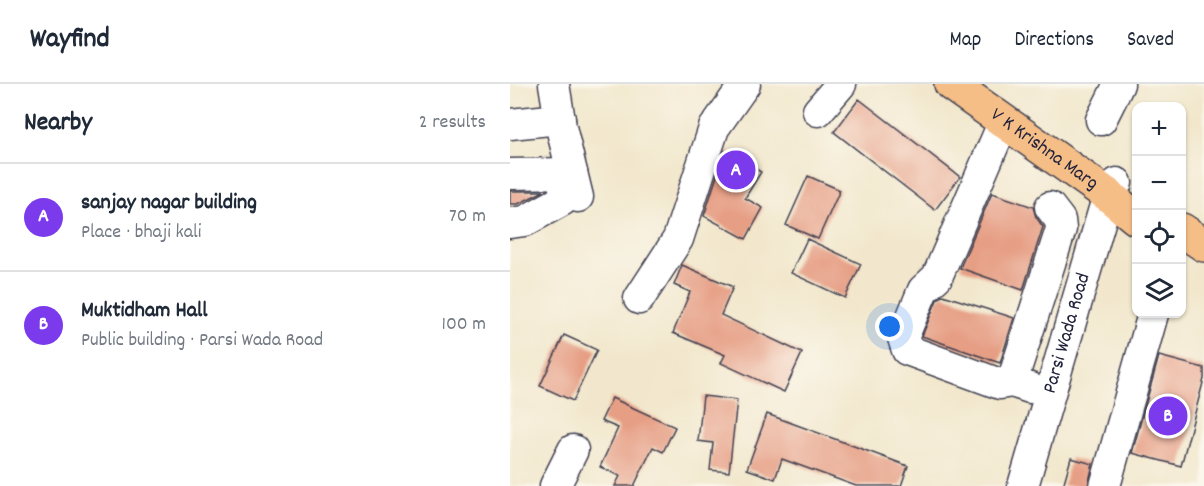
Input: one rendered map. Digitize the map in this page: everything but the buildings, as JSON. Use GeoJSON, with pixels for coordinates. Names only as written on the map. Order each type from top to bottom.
{"type":"FeatureCollection","features":[{"type":"Feature","properties":{"kind":"main road","name":"V K Krishna Marg"},"geometry":{"type":"LineString","coordinates":[[951,84],[1004,121],[1121,192]]}},
{"type":"Feature","properties":{"kind":"main road","name":"V K Krishna Marg"},"geometry":{"type":"LineString","coordinates":[[985,84],[1121,192],[1132,210]]}},
{"type":"Feature","properties":{"kind":"main road"},"geometry":{"type":"LineString","coordinates":[[1187,240],[1204,268]]}},
{"type":"Feature","properties":{"kind":"street"},"geometry":{"type":"LineString","coordinates":[[510,223],[525,221],[563,200],[570,183],[554,84]]}},
{"type":"Feature","properties":{"kind":"street"},"geometry":{"type":"LineString","coordinates":[[639,299],[678,239],[714,128],[745,84]]}},
{"type":"Feature","properties":{"kind":"street"},"geometry":{"type":"LineString","coordinates":[[818,111],[841,84]]}},
{"type":"Feature","properties":{"kind":"street"},"geometry":{"type":"LineString","coordinates":[[1101,120],[1119,84]]}},
{"type":"Feature","properties":{"kind":"street"},"geometry":{"type":"LineString","coordinates":[[510,124],[560,119]]}},
{"type":"Feature","properties":{"kind":"street"},"geometry":{"type":"LineString","coordinates":[[1004,121],[937,277],[923,290],[903,338],[907,350],[1000,384],[1012,382],[1050,394]]}},
{"type":"Feature","properties":{"kind":"street"},"geometry":{"type":"LineString","coordinates":[[510,174],[570,183]]}},
{"type":"Feature","properties":{"kind":"street","name":"Parsi Wada Road"},"geometry":{"type":"LineString","coordinates":[[1023,486],[1050,394],[1121,192]]}},
{"type":"Feature","properties":{"kind":"street"},"geometry":{"type":"LineString","coordinates":[[1012,382],[1061,229],[1060,220],[1050,207]]}},
{"type":"Feature","properties":{"kind":"street"},"geometry":{"type":"LineString","coordinates":[[1105,486],[1152,318]]}},
{"type":"Feature","properties":{"kind":"street"},"geometry":{"type":"LineString","coordinates":[[555,486],[573,450]]}},
{"type":"Feature","properties":{"kind":"place","name":"sanjay nagar building"},"geometry":{"type":"Point","coordinates":[736,170]}},
{"type":"Feature","properties":{"kind":"place","name":"Muktidham Hall"},"geometry":{"type":"Point","coordinates":[1168,416]}}]}
